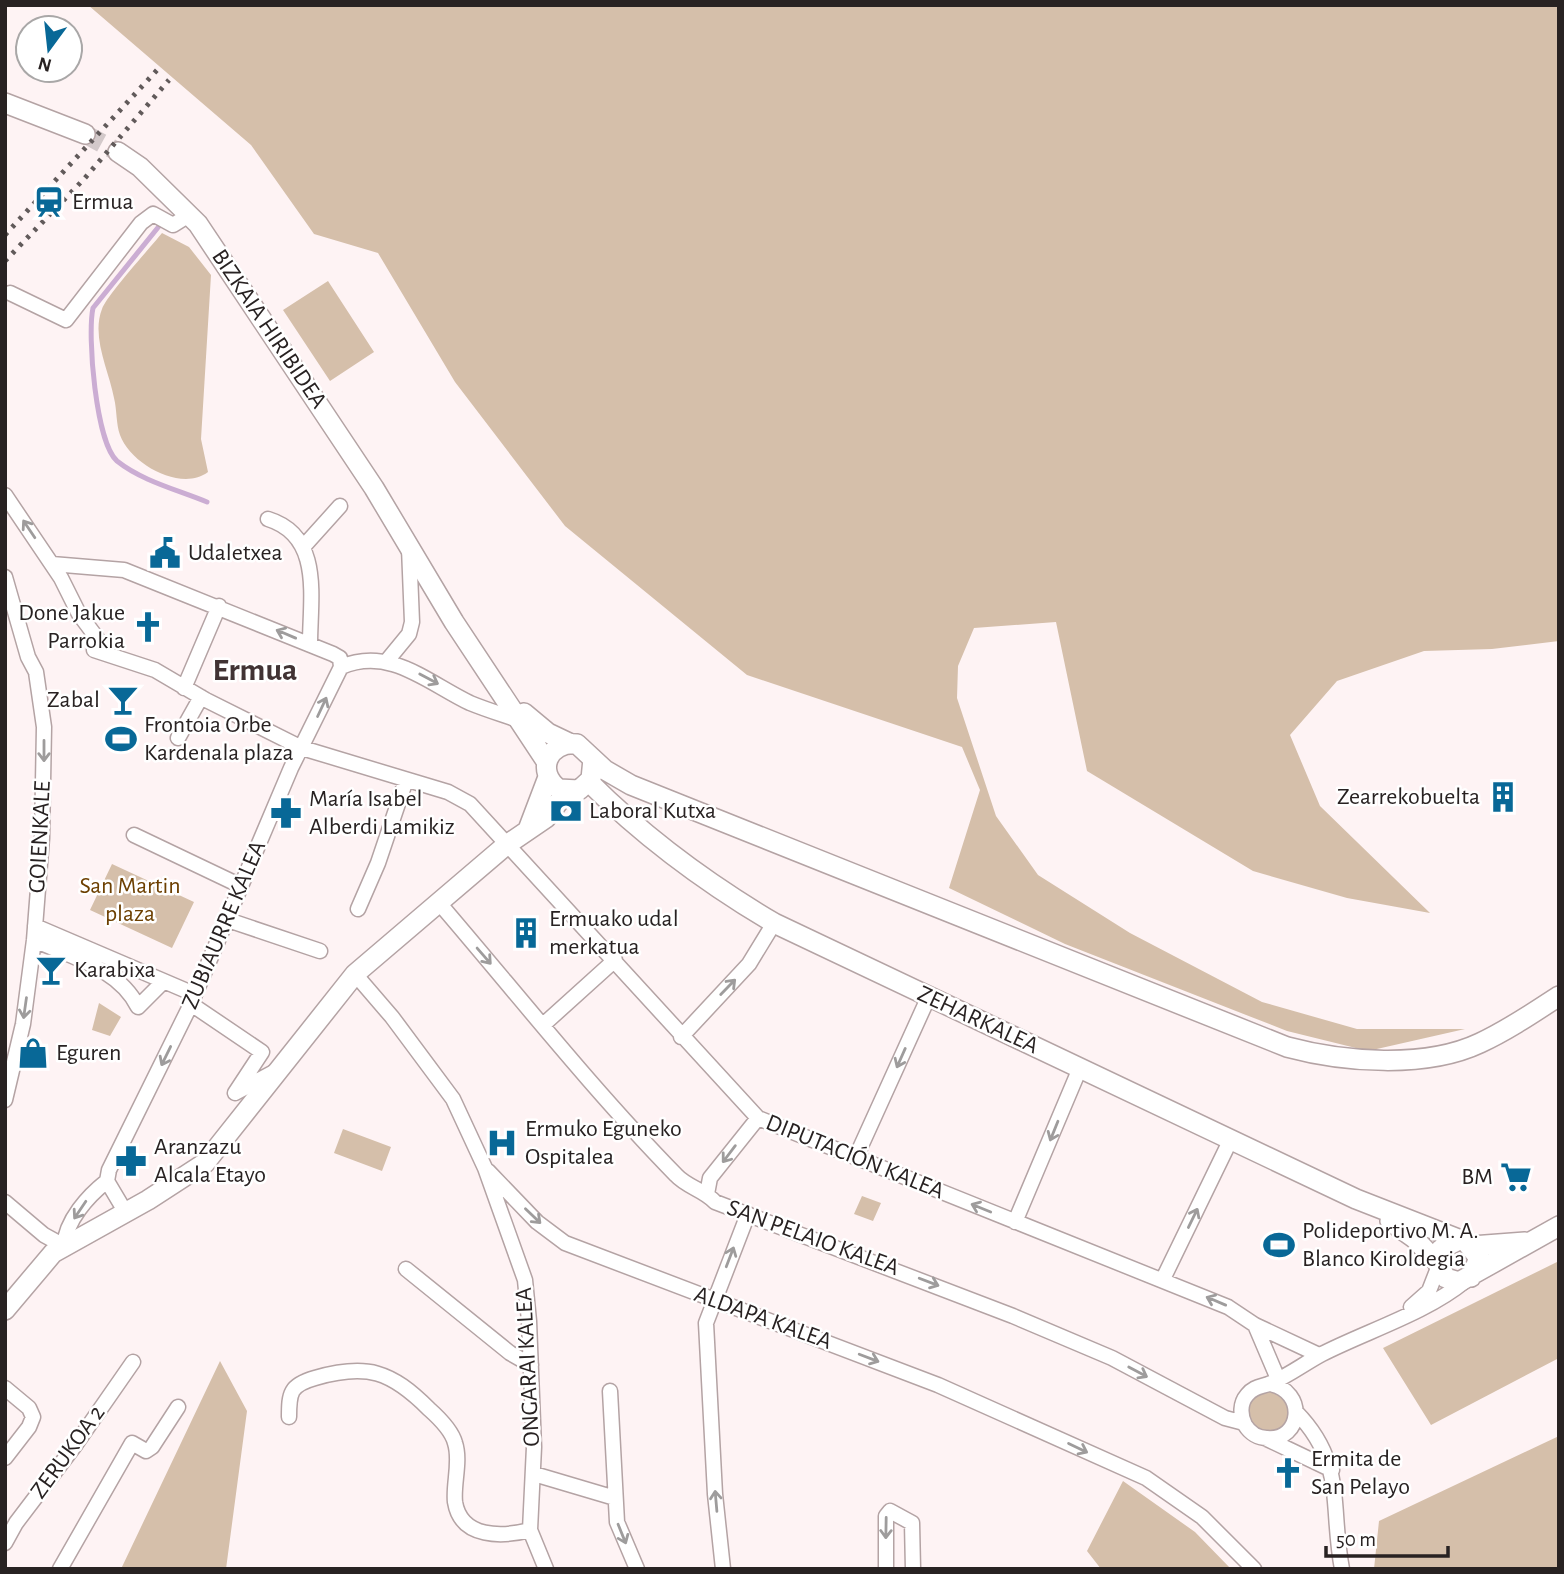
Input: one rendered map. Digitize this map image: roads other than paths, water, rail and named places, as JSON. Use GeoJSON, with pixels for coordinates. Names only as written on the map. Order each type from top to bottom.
{"type":"FeatureCollection","features":[{"type":"Feature","properties":{"kind":"street"},"geometry":{"type":"LineString","coordinates":[[5,103],[85,134]]}},
{"type":"Feature","properties":{"kind":"street","name":"BIZKAIA HIRIBIDEA"},"geometry":{"type":"LineString","coordinates":[[118,152],[140,167],[188,215],[398,525],[454,622],[508,698]]}},
{"type":"Feature","properties":{"kind":"street"},"geometry":{"type":"LineString","coordinates":[[10,293],[66,320],[141,223],[153,214],[173,225],[188,215]]}},
{"type":"Feature","properties":{"kind":"street"},"geometry":{"type":"LineString","coordinates":[[5,495],[52,564],[124,570],[310,644],[340,658],[341,667],[386,662],[418,674],[469,702],[522,721]]}},
{"type":"Feature","properties":{"kind":"street"},"geometry":{"type":"LineString","coordinates":[[304,546],[340,506]]}},
{"type":"Feature","properties":{"kind":"street"},"geometry":{"type":"LineString","coordinates":[[268,519],[281,523],[296,534],[304,546],[309,582],[310,644]]}},
{"type":"Feature","properties":{"kind":"street"},"geometry":{"type":"LineString","coordinates":[[386,662],[409,634],[412,622],[409,543]]}},
{"type":"Feature","properties":{"kind":"street","name":"DIPUTACIÓN KALEA"},"geometry":{"type":"LineString","coordinates":[[52,564],[73,605],[97,638],[94,650],[155,670],[184,688],[302,748],[448,792],[470,804],[505,846],[615,960],[681,1037],[758,1118],[1163,1279],[1228,1307],[1255,1325],[1320,1355]]}},
{"type":"Feature","properties":{"kind":"street","name":"GOIENKALE"},"geometry":{"type":"LineString","coordinates":[[5,577],[28,657],[36,672],[42,708],[42,838],[34,933],[23,1024],[5,1100]]}},
{"type":"Feature","properties":{"kind":"street"},"geometry":{"type":"LineString","coordinates":[[184,688],[219,606]]}},
{"type":"Feature","properties":{"kind":"street","name":"ZUBIAURRE KALEA"},"geometry":{"type":"LineString","coordinates":[[107,1181],[109,1170],[193,999],[225,919],[341,667]]}},
{"type":"Feature","properties":{"kind":"street"},"geometry":{"type":"LineString","coordinates":[[178,738],[201,697]]}},
{"type":"Feature","properties":{"kind":"street"},"geometry":{"type":"LineString","coordinates":[[508,698],[547,769],[552,784],[627,783]]}},
{"type":"Feature","properties":{"kind":"street"},"geometry":{"type":"LineString","coordinates":[[508,698],[548,733],[583,747],[593,759],[627,783],[1287,1047],[1311,1054],[1354,1060],[1437,1055],[1477,1045],[1533,1014],[1559,996]]}},
{"type":"Feature","properties":{"kind":"street"},"geometry":{"type":"LineString","coordinates":[[529,827],[555,748],[569,743]]}},
{"type":"Feature","properties":{"kind":"street"},"geometry":{"type":"LineString","coordinates":[[5,1310],[53,1253],[126,1213],[205,1163],[355,974],[505,846],[529,827],[546,818],[582,785],[593,759]]}},
{"type":"Feature","properties":{"kind":"street"},"geometry":{"type":"LineString","coordinates":[[358,909],[378,863],[406,780]]}},
{"type":"Feature","properties":{"kind":"street","name":"ZEHARKALEA"},"geometry":{"type":"LineString","coordinates":[[582,785],[618,810],[718,890],[774,923],[1356,1199],[1466,1243]]}},
{"type":"Feature","properties":{"kind":"street"},"geometry":{"type":"LineString","coordinates":[[134,835],[242,886]]}},
{"type":"Feature","properties":{"kind":"street","name":"SAN PELAIO KALEA"},"geometry":{"type":"LineString","coordinates":[[440,904],[543,1025],[573,1065],[679,1178],[707,1194],[715,1202],[1013,1316],[1112,1358],[1225,1418],[1244,1423]]}},
{"type":"Feature","properties":{"kind":"street"},"geometry":{"type":"LineString","coordinates":[[225,919],[320,951]]}},
{"type":"Feature","properties":{"kind":"street"},"geometry":{"type":"LineString","coordinates":[[681,1037],[749,964],[774,923]]}},
{"type":"Feature","properties":{"kind":"street"},"geometry":{"type":"LineString","coordinates":[[34,933],[163,982],[193,999],[262,1052],[234,1093],[278,1070]]}},
{"type":"Feature","properties":{"kind":"street"},"geometry":{"type":"LineString","coordinates":[[34,933],[117,977],[131,992],[138,1007],[163,982]]}},
{"type":"Feature","properties":{"kind":"street"},"geometry":{"type":"LineString","coordinates":[[543,1025],[615,960]]}},
{"type":"Feature","properties":{"kind":"street","name":"ALDAPA KALEA"},"geometry":{"type":"LineString","coordinates":[[355,974],[392,1017],[446,1089],[469,1130],[485,1168],[537,1222],[565,1243],[938,1385],[1146,1478],[1202,1517],[1254,1569]]}},
{"type":"Feature","properties":{"kind":"street"},"geometry":{"type":"LineString","coordinates":[[856,1157],[929,996]]}},
{"type":"Feature","properties":{"kind":"street"},"geometry":{"type":"LineString","coordinates":[[1015,1222],[1080,1068]]}},
{"type":"Feature","properties":{"kind":"street"},"geometry":{"type":"LineString","coordinates":[[707,1194],[710,1178],[758,1118]]}},
{"type":"Feature","properties":{"kind":"street"},"geometry":{"type":"LineString","coordinates":[[1163,1279],[1231,1139]]}},
{"type":"Feature","properties":{"kind":"street","name":"ONGARAI KALEA"},"geometry":{"type":"LineString","coordinates":[[485,1168],[524,1280],[531,1365],[534,1474],[530,1530],[546,1569]]}},
{"type":"Feature","properties":{"kind":"street"},"geometry":{"type":"LineString","coordinates":[[64,1245],[67,1229],[88,1198],[107,1181],[126,1213]]}},
{"type":"Feature","properties":{"kind":"street","name":"ZEHARKALEA"},"geometry":{"type":"LineString","coordinates":[[1356,1199],[1414,1238],[1437,1265]]}},
{"type":"Feature","properties":{"kind":"street"},"geometry":{"type":"LineString","coordinates":[[5,1202],[44,1234],[64,1245]]}},
{"type":"Feature","properties":{"kind":"street"},"geometry":{"type":"LineString","coordinates":[[723,1569],[715,1494],[706,1323],[748,1214]]}},
{"type":"Feature","properties":{"kind":"street"},"geometry":{"type":"LineString","coordinates":[[1332,1470],[1249,1430],[1244,1423],[1242,1405],[1246,1396],[1260,1385],[1274,1382],[1320,1355],[1436,1301],[1468,1279],[1559,1226]]}},
{"type":"Feature","properties":{"kind":"street"},"geometry":{"type":"LineString","coordinates":[[1396,1318],[1429,1291],[1441,1249],[1466,1243],[1505,1245],[1539,1237]]}},
{"type":"Feature","properties":{"kind":"street"},"geometry":{"type":"LineString","coordinates":[[1466,1243],[1479,1258],[1468,1279]]}},
{"type":"Feature","properties":{"kind":"street"},"geometry":{"type":"LineString","coordinates":[[1437,1265],[1452,1282],[1468,1279]]}},
{"type":"Feature","properties":{"kind":"street"},"geometry":{"type":"LineString","coordinates":[[406,1269],[510,1353],[531,1365]]}},
{"type":"Feature","properties":{"kind":"street"},"geometry":{"type":"LineString","coordinates":[[1255,1325],[1274,1382],[1292,1396],[1296,1412],[1294,1421],[1283,1435],[1265,1438]]}},
{"type":"Feature","properties":{"kind":"street","name":"ZERUKOA 2"},"geometry":{"type":"LineString","coordinates":[[5,1542],[133,1362]]}},
{"type":"Feature","properties":{"kind":"street"},"geometry":{"type":"LineString","coordinates":[[289,1417],[289,1397],[299,1383],[344,1370],[379,1372],[406,1385],[438,1418],[455,1443],[455,1504],[472,1528],[499,1537],[530,1530]]}},
{"type":"Feature","properties":{"kind":"street"},"geometry":{"type":"LineString","coordinates":[[5,1388],[29,1408],[33,1418],[5,1458]]}},
{"type":"Feature","properties":{"kind":"street"},"geometry":{"type":"LineString","coordinates":[[610,1391],[617,1522],[637,1569]]}},
{"type":"Feature","properties":{"kind":"street"},"geometry":{"type":"LineString","coordinates":[[60,1569],[132,1443],[146,1451],[152,1447],[178,1407]]}},
{"type":"Feature","properties":{"kind":"street"},"geometry":{"type":"LineString","coordinates":[[1296,1412],[1307,1423],[1332,1470],[1342,1569]]}},
{"type":"Feature","properties":{"kind":"street"},"geometry":{"type":"LineString","coordinates":[[534,1474],[615,1498]]}},
{"type":"Feature","properties":{"kind":"street"},"geometry":{"type":"LineString","coordinates":[[886,1569],[886,1516],[890,1511],[912,1523],[913,1569]]}},
{"type":"Feature","properties":{"kind":"waterway"},"geometry":{"type":"LineString","coordinates":[[160,225],[93,308],[92,364],[99,412],[110,450],[117,461],[149,480],[207,502]]}},
{"type":"Feature","properties":{"kind":"tunnel"},"geometry":{"type":"LineString","coordinates":[[85,134],[118,152]]}},
{"type":"Feature","properties":{"kind":"railway"},"geometry":{"type":"LineString","coordinates":[[5,235],[158,69]]}},
{"type":"Feature","properties":{"kind":"railway"},"geometry":{"type":"LineString","coordinates":[[5,261],[84,179],[169,80]]}},
{"type":"Feature","properties":{"kind":"place","name":"Ermua"},"geometry":{"type":"Point","coordinates":[49,202]}},
{"type":"Feature","properties":{"kind":"place","name":"Udaletxea"},"geometry":{"type":"Point","coordinates":[165,553]}},
{"type":"Feature","properties":{"kind":"place","name":"Done Jakue Parrokia"},"geometry":{"type":"Point","coordinates":[148,627]}},
{"type":"Feature","properties":{"kind":"place","name":"Zabal"},"geometry":{"type":"Point","coordinates":[123,700]}},
{"type":"Feature","properties":{"kind":"place","name":"Frontoia Orbe Kardenala plaza"},"geometry":{"type":"Point","coordinates":[121,739]}},
{"type":"Feature","properties":{"kind":"place","name":"Zearrekobuelta"},"geometry":{"type":"Point","coordinates":[1503,797]}},
{"type":"Feature","properties":{"kind":"place","name":"Laboral Kutxa"},"geometry":{"type":"Point","coordinates":[566,811]}},
{"type":"Feature","properties":{"kind":"place","name":"María Isabel Alberdi Lamikiz"},"geometry":{"type":"Point","coordinates":[286,813]}},
{"type":"Feature","properties":{"kind":"place","name":"Ermuako udal merkatua"},"geometry":{"type":"Point","coordinates":[526,933]}},
{"type":"Feature","properties":{"kind":"place","name":"Karabixa"},"geometry":{"type":"Point","coordinates":[51,970]}},
{"type":"Feature","properties":{"kind":"place","name":"Eguren"},"geometry":{"type":"Point","coordinates":[33,1053]}},
{"type":"Feature","properties":{"kind":"place","name":"Ermuko Eguneko Ospitalea"},"geometry":{"type":"Point","coordinates":[502,1143]}},
{"type":"Feature","properties":{"kind":"place","name":"Aranzazu Alcala Etayo"},"geometry":{"type":"Point","coordinates":[131,1161]}},
{"type":"Feature","properties":{"kind":"place","name":"BM"},"geometry":{"type":"Point","coordinates":[1516,1177]}},
{"type":"Feature","properties":{"kind":"place","name":"Polideportivo M. A. Blanco Kiroldegia"},"geometry":{"type":"Point","coordinates":[1279,1245]}},
{"type":"Feature","properties":{"kind":"place","name":"Ermita de San Pelayo"},"geometry":{"type":"Point","coordinates":[1288,1473]}},
{"type":"Feature","properties":{"kind":"district","name":"Ermua"},"geometry":{"type":"Point","coordinates":[255,670]}},
{"type":"Feature","properties":{"kind":"park label","name":"San Martin plaza"},"geometry":{"type":"Point","coordinates":[130,900]}}]}
